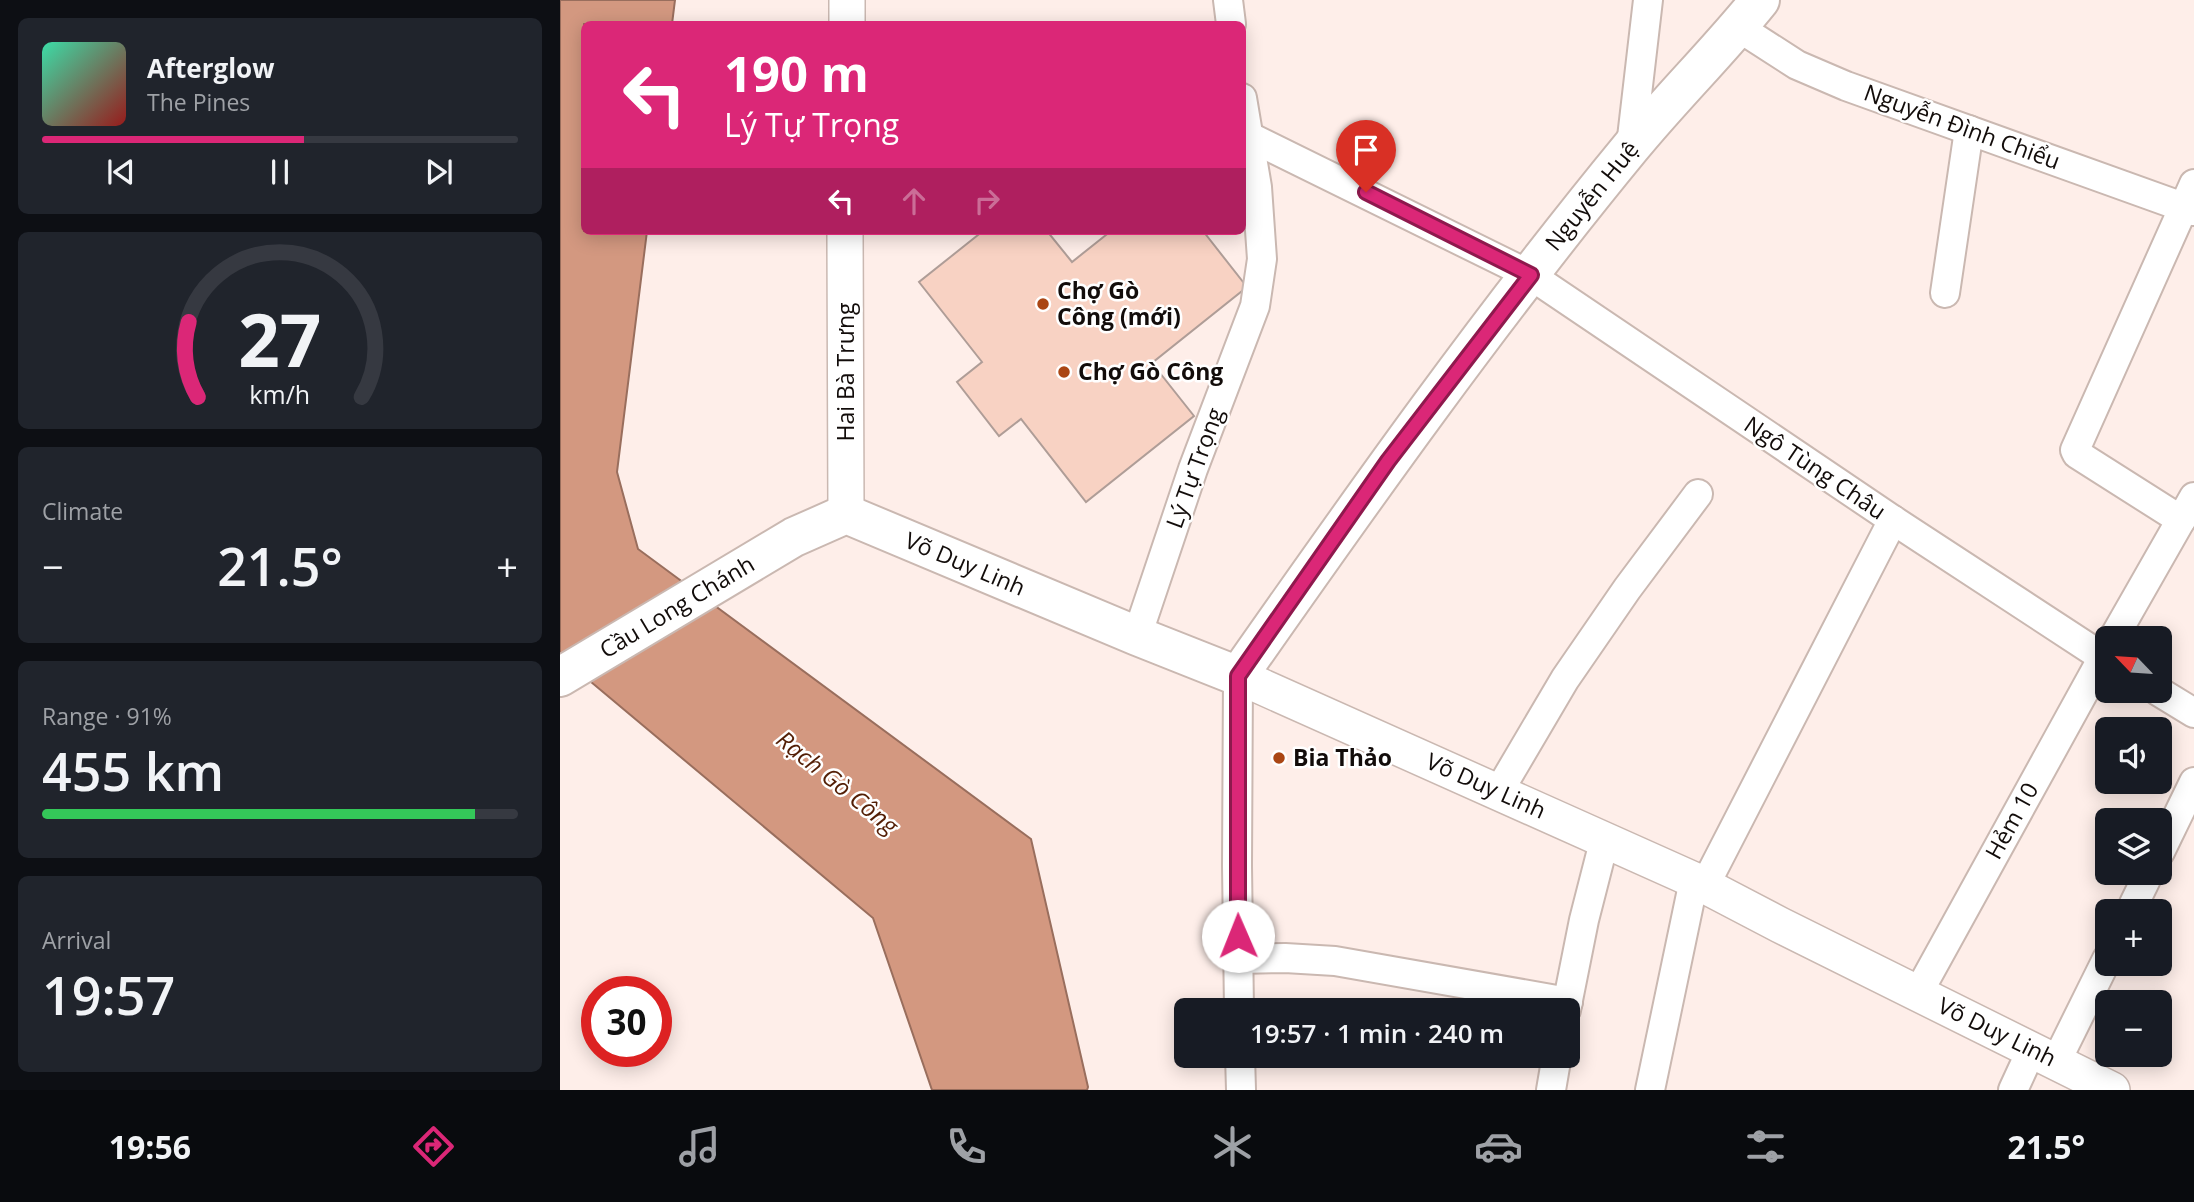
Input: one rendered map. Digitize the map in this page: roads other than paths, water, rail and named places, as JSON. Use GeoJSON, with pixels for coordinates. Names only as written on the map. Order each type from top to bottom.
{"type":"FeatureCollection","features":[{"type":"Feature","properties":{"kind":"main road","name":"Nguyễn Huệ"},"geometry":{"type":"LineString","coordinates":[[1238,676],[1388,461],[1531,275],[1631,146],[1749,14]]}},
{"type":"Feature","properties":{"kind":"main road","name":"Võ Duy Linh"},"geometry":{"type":"LineString","coordinates":[[846,514],[1238,676]]}},
{"type":"Feature","properties":{"kind":"main road","name":"Cầu Long Chánh"},"geometry":{"type":"LineString","coordinates":[[560,677],[794,537],[846,514]]}},
{"type":"Feature","properties":{"kind":"street"},"geometry":{"type":"LineString","coordinates":[[847,0],[847,21]]}},
{"type":"Feature","properties":{"kind":"street"},"geometry":{"type":"LineString","coordinates":[[1228,0],[1231,21]]}},
{"type":"Feature","properties":{"kind":"street"},"geometry":{"type":"LineString","coordinates":[[1631,146],[1648,0]]}},
{"type":"Feature","properties":{"kind":"street","name":"Nguyễn Đình Chiểu"},"geometry":{"type":"LineString","coordinates":[[1749,14],[1797,65],[1846,86],[1969,130],[2191,200]]}},
{"type":"Feature","properties":{"kind":"street"},"geometry":{"type":"LineString","coordinates":[[1945,293],[1969,130]]}},
{"type":"Feature","properties":{"kind":"street"},"geometry":{"type":"LineString","coordinates":[[1246,133],[1531,275]]}},
{"type":"Feature","properties":{"kind":"street","name":"Lý Tự Trọng"},"geometry":{"type":"LineString","coordinates":[[1137,636],[1193,470],[1255,306],[1262,260],[1257,187],[1246,138]]}},
{"type":"Feature","properties":{"kind":"street"},"geometry":{"type":"LineString","coordinates":[[2187,508],[2077,454],[2075,450],[2191,200]]}},
{"type":"Feature","properties":{"kind":"street","name":"Hai Bà Trưng"},"geometry":{"type":"LineString","coordinates":[[845,235],[846,514]]}},
{"type":"Feature","properties":{"kind":"street","name":"Ngô Tùng Châu"},"geometry":{"type":"LineString","coordinates":[[1531,275],[1893,520],[2095,644]]}},
{"type":"Feature","properties":{"kind":"street"},"geometry":{"type":"LineString","coordinates":[[1499,791],[1565,679],[1627,589],[1698,494]]}},
{"type":"Feature","properties":{"kind":"street","name":"Hẻm 10"},"geometry":{"type":"LineString","coordinates":[[2121,626],[2187,508]]}},
{"type":"Feature","properties":{"kind":"street"},"geometry":{"type":"LineString","coordinates":[[1650,1090],[1700,882],[1893,520]]}},
{"type":"Feature","properties":{"kind":"street","name":"Hẻm 10"},"geometry":{"type":"LineString","coordinates":[[1918,993],[2095,673]]}},
{"type":"Feature","properties":{"kind":"street"},"geometry":{"type":"LineString","coordinates":[[1238,676],[1239,998]]}},
{"type":"Feature","properties":{"kind":"street","name":"Võ Duy Linh"},"geometry":{"type":"LineString","coordinates":[[1238,676],[1700,882],[1780,925],[2112,1090]]}},
{"type":"Feature","properties":{"kind":"street"},"geometry":{"type":"LineString","coordinates":[[2172,700],[2194,713]]}},
{"type":"Feature","properties":{"kind":"street"},"geometry":{"type":"LineString","coordinates":[[2172,827],[2194,782]]}},
{"type":"Feature","properties":{"kind":"street"},"geometry":{"type":"LineString","coordinates":[[1569,998],[1584,920],[1605,838]]}},
{"type":"Feature","properties":{"kind":"street"},"geometry":{"type":"LineString","coordinates":[[1238,959],[1335,961],[1526,998]]}},
{"type":"Feature","properties":{"kind":"street"},"geometry":{"type":"LineString","coordinates":[[2013,1090],[2044,1056],[2096,976]]}},
{"type":"Feature","properties":{"kind":"street"},"geometry":{"type":"LineString","coordinates":[[1240,1068],[1241,1090]]}},
{"type":"Feature","properties":{"kind":"street"},"geometry":{"type":"LineString","coordinates":[[1551,1090],[1555,1068]]}},
{"type":"Feature","properties":{"kind":"water","name":"Rạch Gò Công"},"geometry":{"type":"Polygon","coordinates":[[[560,0],[675,0],[672,21],[581,21],[581,235],[647,235],[617,472],[638,549],[1031,839],[1087,1090],[932,1090],[873,918],[560,656],[560,0]]]}},
{"type":"Feature","properties":{"kind":"place","name":"Chợ Gò Công (mới)"},"geometry":{"type":"Point","coordinates":[1043,304]}},
{"type":"Feature","properties":{"kind":"place","name":"Chợ Gò Công"},"geometry":{"type":"Point","coordinates":[1064,372]}},
{"type":"Feature","properties":{"kind":"place","name":"Bia Thảo"},"geometry":{"type":"Point","coordinates":[1279,758]}}]}
